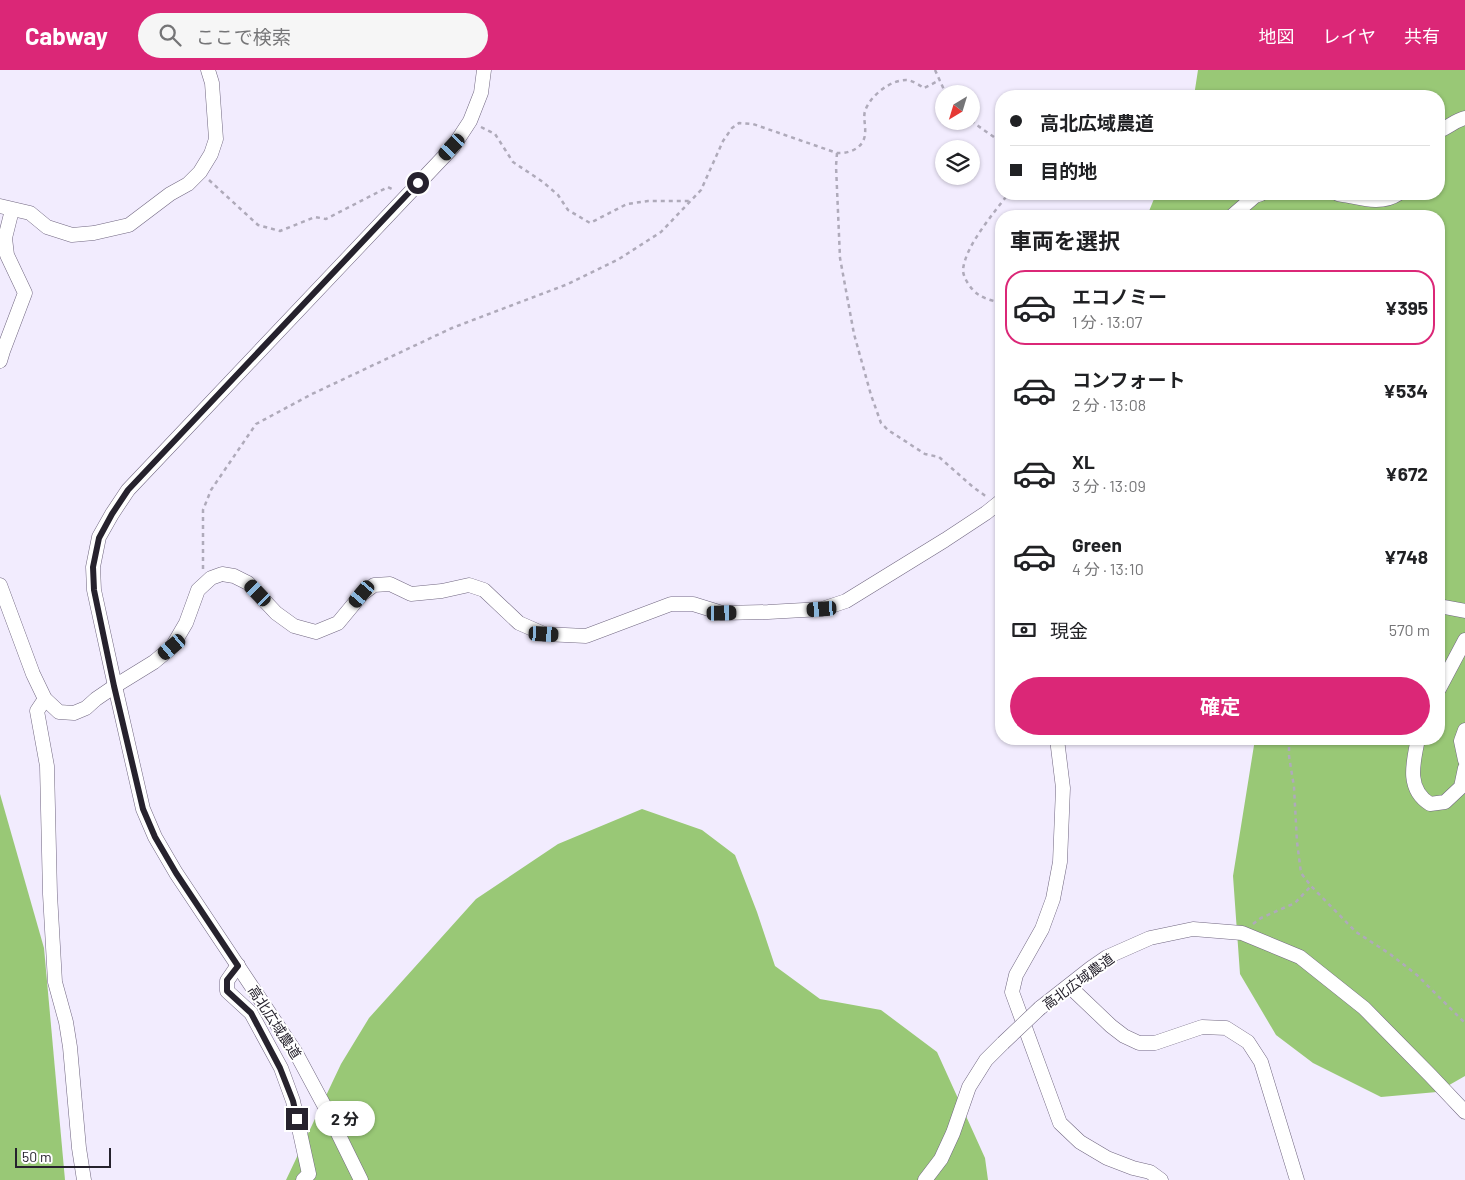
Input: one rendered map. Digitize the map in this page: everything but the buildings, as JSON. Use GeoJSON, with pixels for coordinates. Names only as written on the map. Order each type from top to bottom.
{"type":"FeatureCollection","features":[{"type":"Feature","properties":{"kind":"street"},"geometry":{"type":"LineString","coordinates":[[0,361],[2,351],[25,292],[8,255],[5,238],[6,208],[30,213],[47,227],[72,235],[94,233],[129,225],[170,194],[188,184],[200,172],[211,154],[216,138],[212,83],[208,70]]}},
{"type":"Feature","properties":{"kind":"street","name":"高北広域農道"},"geometry":{"type":"LineString","coordinates":[[361,1180],[296,1052],[176,873],[155,837],[143,809],[114,686],[94,590],[93,567],[99,538],[128,490],[452,147],[470,121],[481,93],[484,70]]}},
{"type":"Feature","properties":{"kind":"street"},"geometry":{"type":"LineString","coordinates":[[1445,129],[1453,122],[1465,118]]}},
{"type":"Feature","properties":{"kind":"street"},"geometry":{"type":"LineString","coordinates":[[1239,210],[1250,200]]}},
{"type":"Feature","properties":{"kind":"street"},"geometry":{"type":"LineString","coordinates":[[0,585],[33,674],[45,699],[59,712],[74,713],[86,708],[96,698],[154,662],[172,647],[186,623],[198,590],[211,578],[222,574],[234,576],[248,583],[276,613],[294,626],[316,632],[338,623],[362,594],[374,585],[390,584],[411,594],[442,591],[469,585],[484,590],[519,623],[544,634],[586,636],[671,604],[693,604],[722,613],[822,609],[846,601],[945,540],[995,506]]}},
{"type":"Feature","properties":{"kind":"street"},"geometry":{"type":"LineString","coordinates":[[1445,607],[1465,611]]}},
{"type":"Feature","properties":{"kind":"street"},"geometry":{"type":"LineString","coordinates":[[1445,678],[1465,640]]}},
{"type":"Feature","properties":{"kind":"street"},"geometry":{"type":"LineString","coordinates":[[45,699],[37,710],[47,766],[50,894],[55,982],[66,1022],[70,1047],[79,1148],[84,1180]]}},
{"type":"Feature","properties":{"kind":"street"},"geometry":{"type":"LineString","coordinates":[[1465,730],[1461,741],[1465,760]]}},
{"type":"Feature","properties":{"kind":"street"},"geometry":{"type":"LineString","coordinates":[[1057,745],[1063,788],[1060,862],[1053,899],[1042,929],[1016,975],[1012,992],[1060,1124],[1080,1142],[1107,1158],[1150,1172],[1161,1180]]}},
{"type":"Feature","properties":{"kind":"street"},"geometry":{"type":"LineString","coordinates":[[1417,745],[1413,762],[1414,786],[1418,794],[1430,804],[1445,802],[1461,787],[1465,768]]}},
{"type":"Feature","properties":{"kind":"street","name":"高北広域農道"},"geometry":{"type":"LineString","coordinates":[[925,1180],[941,1159],[969,1087],[986,1060],[1040,1008],[1107,957],[1150,938],[1194,929],[1242,933],[1300,957],[1364,1008],[1465,1112]]}},
{"type":"Feature","properties":{"kind":"street"},"geometry":{"type":"LineString","coordinates":[[238,966],[227,980],[227,991],[251,1013],[280,1068],[293,1101],[309,1174],[303,1180]]}},
{"type":"Feature","properties":{"kind":"street"},"geometry":{"type":"LineString","coordinates":[[1069,986],[1111,1026],[1124,1036],[1139,1042],[1155,1043],[1202,1026],[1226,1028],[1248,1042],[1261,1062],[1297,1180]]}},
{"type":"Feature","properties":{"kind":"path"},"geometry":{"type":"LineString","coordinates":[[935,70],[942,85]]}},
{"type":"Feature","properties":{"kind":"path"},"geometry":{"type":"LineString","coordinates":[[198,590],[202,570],[203,510],[211,490],[256,424],[312,394],[452,328],[568,284],[619,259],[661,232],[701,190],[723,141],[732,128],[739,123],[753,124],[837,153],[846,154],[856,149],[865,136],[864,113],[876,94],[888,85],[906,80],[924,88],[940,80]]}},
{"type":"Feature","properties":{"kind":"path"},"geometry":{"type":"LineString","coordinates":[[470,121],[495,134],[513,162],[558,194],[568,210],[590,223],[627,204],[648,201],[691,201]]}},
{"type":"Feature","properties":{"kind":"path"},"geometry":{"type":"LineString","coordinates":[[980,127],[995,138]]}},
{"type":"Feature","properties":{"kind":"path"},"geometry":{"type":"LineString","coordinates":[[837,153],[840,258],[854,334],[881,423],[888,430],[925,454],[939,458],[973,487],[995,501]]}},
{"type":"Feature","properties":{"kind":"path"},"geometry":{"type":"LineString","coordinates":[[200,172],[258,224],[280,231],[316,217],[326,219],[388,187],[407,196]]}},
{"type":"Feature","properties":{"kind":"path"},"geometry":{"type":"LineString","coordinates":[[995,212],[972,244],[963,272],[969,286],[979,295],[995,301]]}},
{"type":"Feature","properties":{"kind":"path"},"geometry":{"type":"LineString","coordinates":[[1289,745],[1301,873],[1310,886],[1356,932],[1390,954],[1417,975],[1465,1023]]}},
{"type":"Feature","properties":{"kind":"path"},"geometry":{"type":"LineString","coordinates":[[1242,933],[1261,918],[1295,903],[1310,886]]}},
{"type":"Feature","properties":{"kind":"green space"},"geometry":{"type":"Polygon","coordinates":[[[1198,70],[1465,70],[1465,1076],[1437,1092],[1381,1097],[1313,1063],[1276,1035],[1240,974],[1233,876],[1254,745],[1445,745],[1445,210],[1149,210],[1154,200],[1445,200],[1445,90],[1195,90],[1198,70]]]}},
{"type":"Feature","properties":{"kind":"green space"},"geometry":{"type":"Polygon","coordinates":[[[0,794],[44,948],[65,1180],[0,1180],[0,794]]]}},
{"type":"Feature","properties":{"kind":"green space"},"geometry":{"type":"Polygon","coordinates":[[[642,809],[702,830],[735,855],[775,966],[820,999],[881,1010],[937,1052],[985,1158],[988,1180],[286,1180],[341,1064],[369,1018],[476,899],[558,844],[642,809]]]}},
{"type":"Feature","properties":{"kind":"route"},"geometry":{"type":"LineString","coordinates":[[297,1119],[293,1101],[280,1068],[251,1013],[227,991],[227,980],[238,966],[176,873],[155,837],[143,809],[94,590],[93,567],[99,538],[128,490],[418,183]]}}]}
